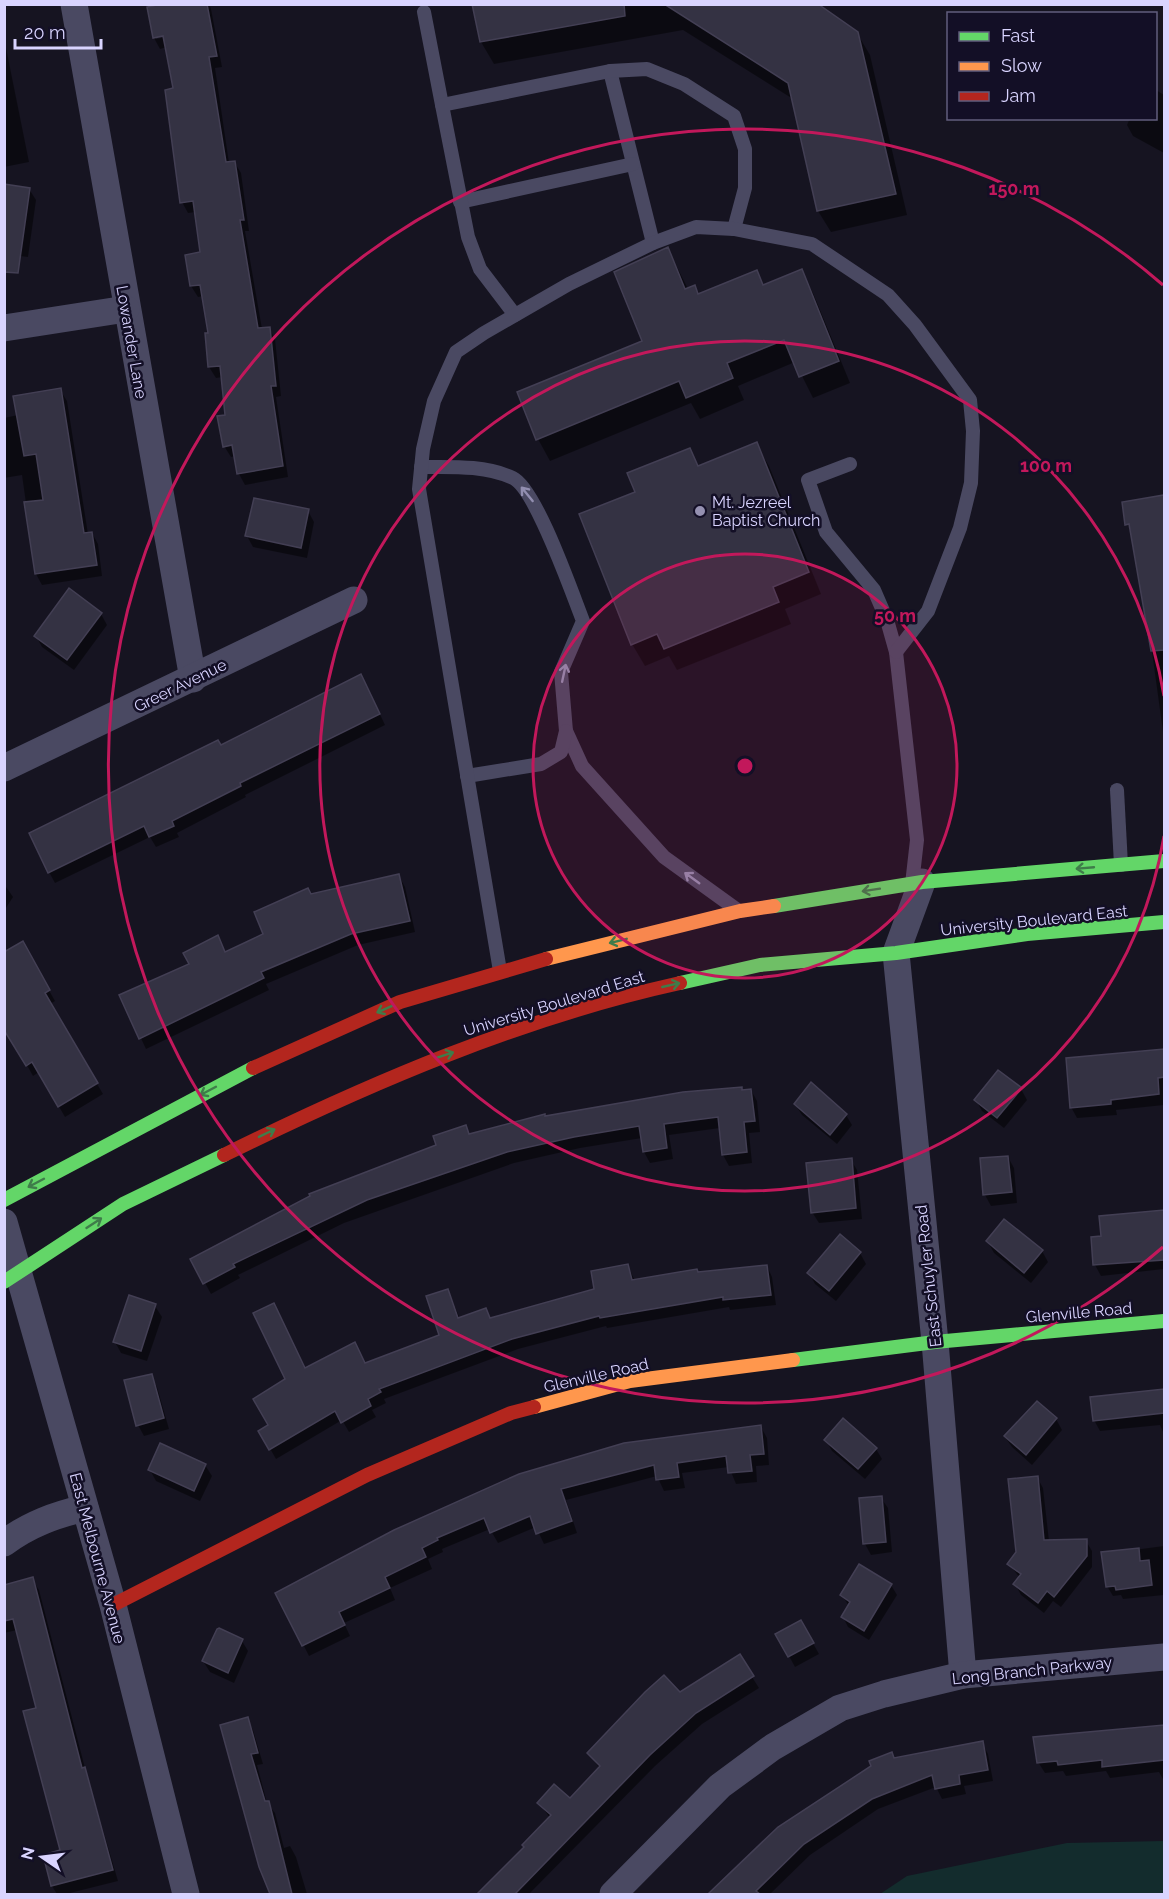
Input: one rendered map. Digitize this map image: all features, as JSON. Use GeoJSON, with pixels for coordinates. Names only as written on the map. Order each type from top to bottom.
{"type":"FeatureCollection","features":[{"type":"Feature","properties":{"kind":"main road"},"geometry":{"type":"LineString","coordinates":[[4,1200],[250,1069],[399,1002],[500,971],[740,911],[917,883],[1164,861]]}},
{"type":"Feature","properties":{"kind":"main road","name":"University Boulevard East"},"geometry":{"type":"LineString","coordinates":[[12,1277],[123,1203],[286,1124],[432,1059],[630,994],[760,965],[896,953],[1027,934],[1164,922]]}},
{"type":"Feature","properties":{"kind":"main road","name":"Glenville Road"},"geometry":{"type":"LineString","coordinates":[[112,1605],[367,1475],[511,1413],[630,1381],[935,1342],[1164,1321]]}},
{"type":"Feature","properties":{"kind":"street","name":"Lowander Lane"},"geometry":{"type":"LineString","coordinates":[[74,4],[193,679]]}},
{"type":"Feature","properties":{"kind":"street"},"geometry":{"type":"LineString","coordinates":[[4,328],[126,309]]}},
{"type":"Feature","properties":{"kind":"street","name":"Greer Avenue"},"geometry":{"type":"LineString","coordinates":[[4,768],[354,600]]}},
{"type":"Feature","properties":{"kind":"street","name":"East Schuyler Road"},"geometry":{"type":"LineString","coordinates":[[917,883],[896,953],[935,1342],[963,1675]]}},
{"type":"Feature","properties":{"kind":"street","name":"East Melbourne Avenue"},"geometry":{"type":"LineString","coordinates":[[4,1222],[12,1277],[85,1508],[186,1894]]}},
{"type":"Feature","properties":{"kind":"street"},"geometry":{"type":"LineString","coordinates":[[4,1543],[22,1530],[54,1515],[85,1508]]}},
{"type":"Feature","properties":{"kind":"street","name":"Long Branch Parkway"},"geometry":{"type":"LineString","coordinates":[[613,1894],[720,1786],[773,1747],[840,1708],[884,1694],[963,1675],[1164,1657]]}},
{"type":"Feature","properties":{"kind":"lane"},"geometry":{"type":"LineString","coordinates":[[424,12],[468,237],[480,269],[515,315]]}},
{"type":"Feature","properties":{"kind":"lane"},"geometry":{"type":"LineString","coordinates":[[442,105],[610,71],[647,69],[684,84],[734,116],[745,149],[745,188],[734,229]]}},
{"type":"Feature","properties":{"kind":"lane"},"geometry":{"type":"LineString","coordinates":[[610,71],[653,243]]}},
{"type":"Feature","properties":{"kind":"lane"},"geometry":{"type":"LineString","coordinates":[[460,202],[633,164]]}},
{"type":"Feature","properties":{"kind":"lane"},"geometry":{"type":"LineString","coordinates":[[500,971],[419,489],[434,400],[456,352],[569,284],[653,243],[696,227],[734,229],[812,244],[888,295],[915,325],[970,400],[973,430],[971,483],[960,528],[928,611],[896,652]]}},
{"type":"Feature","properties":{"kind":"lane"},"geometry":{"type":"LineString","coordinates":[[850,464],[808,480],[826,532],[874,590],[887,620],[896,652],[917,840],[917,883]]}},
{"type":"Feature","properties":{"kind":"lane"},"geometry":{"type":"LineString","coordinates":[[421,467],[485,470],[515,478],[535,503],[584,621],[561,672],[566,730],[561,752],[541,764],[467,776]]}},
{"type":"Feature","properties":{"kind":"lane"},"geometry":{"type":"LineString","coordinates":[[566,730],[582,766],[656,849],[690,877],[740,911]]}},
{"type":"Feature","properties":{"kind":"lane"},"geometry":{"type":"LineString","coordinates":[[1117,790],[1121,865]]}},
{"type":"Feature","properties":{"kind":"green space"},"geometry":{"type":"Polygon","coordinates":[[[1164,1841],[1164,1894],[880,1894],[907,1876],[1067,1843],[1164,1841]]]}},
{"type":"Feature","properties":{"kind":"building"},"geometry":{"type":"Polygon","coordinates":[[[162,4],[207,4],[217,56],[209,57],[226,162],[235,161],[244,220],[240,220],[258,328],[270,327],[276,386],[271,386],[283,466],[237,474],[232,445],[223,447],[217,416],[225,415],[220,366],[208,367],[205,333],[208,333],[200,285],[190,286],[185,255],[200,252],[193,201],[180,203],[165,90],[173,88],[163,36],[153,38],[147,7],[162,4]]]}},
{"type":"Feature","properties":{"kind":"building"},"geometry":{"type":"Polygon","coordinates":[[[472,4],[624,4],[625,16],[480,42],[472,4]]]}},
{"type":"Feature","properties":{"kind":"building"},"geometry":{"type":"Polygon","coordinates":[[[664,4],[818,4],[858,32],[896,194],[817,211],[788,83],[664,4]]]}},
{"type":"Feature","properties":{"kind":"building"},"geometry":{"type":"Polygon","coordinates":[[[4,184],[30,188],[18,273],[4,272],[4,184]]]}},
{"type":"Feature","properties":{"kind":"building"},"geometry":{"type":"Polygon","coordinates":[[[668,247],[685,289],[695,285],[698,294],[757,270],[763,285],[802,269],[839,361],[799,377],[784,340],[727,363],[733,378],[686,398],[679,381],[536,440],[517,392],[642,341],[614,272],[668,247]]]}},
{"type":"Feature","properties":{"kind":"building"},"geometry":{"type":"Polygon","coordinates":[[[61,388],[84,533],[92,532],[97,565],[35,574],[24,502],[43,500],[36,454],[24,456],[13,396],[61,388]]]}},
{"type":"Feature","properties":{"kind":"building"},"geometry":{"type":"Polygon","coordinates":[[[757,442],[809,572],[773,587],[779,602],[664,649],[657,634],[631,645],[579,514],[635,492],[627,473],[690,448],[698,466],[757,442]]]}},
{"type":"Feature","properties":{"kind":"building"},"geometry":{"type":"Polygon","coordinates":[[[1164,495],[1164,650],[1151,651],[1129,524],[1125,525],[1122,502],[1164,495]]]}},
{"type":"Feature","properties":{"kind":"building"},"geometry":{"type":"Polygon","coordinates":[[[254,498],[309,509],[301,548],[245,536],[254,498]]]}},
{"type":"Feature","properties":{"kind":"building"},"geometry":{"type":"Polygon","coordinates":[[[69,588],[102,613],[67,660],[34,636],[69,588]]]}},
{"type":"Feature","properties":{"kind":"building"},"geometry":{"type":"Polygon","coordinates":[[[361,674],[380,714],[240,783],[241,786],[172,821],[174,826],[149,837],[144,826],[48,873],[29,833],[218,740],[221,745],[361,674]]]}},
{"type":"Feature","properties":{"kind":"building"},"geometry":{"type":"Polygon","coordinates":[[[399,874],[410,921],[351,934],[261,972],[264,978],[139,1039],[119,995],[189,964],[183,953],[218,935],[225,952],[263,934],[254,912],[308,888],[311,894],[399,874]]]}},
{"type":"Feature","properties":{"kind":"building"},"geometry":{"type":"Polygon","coordinates":[[[23,941],[50,990],[45,993],[98,1083],[58,1107],[32,1062],[26,1066],[4,1030],[4,952],[23,941]]]}},
{"type":"Feature","properties":{"kind":"building"},"geometry":{"type":"Polygon","coordinates":[[[1164,1049],[1164,1077],[1158,1078],[1159,1094],[1111,1100],[1111,1104],[1070,1108],[1066,1058],[1164,1049]]]}},
{"type":"Feature","properties":{"kind":"building"},"geometry":{"type":"Polygon","coordinates":[[[998,1070],[1022,1088],[997,1118],[974,1100],[998,1070]]]}},
{"type":"Feature","properties":{"kind":"building"},"geometry":{"type":"Polygon","coordinates":[[[811,1082],[847,1114],[830,1135],[794,1104],[811,1082]]]}},
{"type":"Feature","properties":{"kind":"building"},"geometry":{"type":"Polygon","coordinates":[[[742,1087],[742,1090],[751,1089],[755,1121],[744,1122],[747,1152],[722,1155],[718,1117],[664,1124],[667,1148],[643,1152],[639,1126],[574,1137],[507,1152],[367,1200],[233,1264],[235,1267],[203,1284],[190,1259],[310,1196],[309,1194],[436,1145],[433,1136],[466,1125],[469,1134],[545,1114],[545,1116],[683,1092],[742,1087]]]}},
{"type":"Feature","properties":{"kind":"building"},"geometry":{"type":"Polygon","coordinates":[[[1008,1156],[1012,1192],[983,1195],[980,1158],[1008,1156]]]}},
{"type":"Feature","properties":{"kind":"building"},"geometry":{"type":"Polygon","coordinates":[[[852,1158],[856,1208],[811,1213],[806,1163],[852,1158]]]}},
{"type":"Feature","properties":{"kind":"building"},"geometry":{"type":"Polygon","coordinates":[[[1164,1210],[1164,1260],[1093,1265],[1091,1237],[1101,1236],[1099,1216],[1164,1210]]]}},
{"type":"Feature","properties":{"kind":"building"},"geometry":{"type":"Polygon","coordinates":[[[1004,1219],[1043,1250],[1024,1273],[986,1241],[1004,1219]]]}},
{"type":"Feature","properties":{"kind":"building"},"geometry":{"type":"Polygon","coordinates":[[[840,1234],[861,1252],[829,1291],[807,1273],[840,1234]]]}},
{"type":"Feature","properties":{"kind":"building"},"geometry":{"type":"Polygon","coordinates":[[[628,1264],[632,1280],[697,1269],[698,1272],[767,1265],[771,1295],[723,1300],[723,1297],[600,1318],[599,1316],[512,1339],[379,1389],[381,1392],[368,1399],[371,1406],[341,1423],[335,1411],[269,1450],[258,1431],[268,1425],[253,1399],[285,1379],[253,1313],[274,1303],[305,1368],[355,1342],[365,1363],[439,1335],[426,1296],[448,1289],[458,1318],[486,1308],[490,1318],[594,1289],[591,1271],[628,1264]]]}},
{"type":"Feature","properties":{"kind":"building"},"geometry":{"type":"Polygon","coordinates":[[[129,1295],[156,1304],[141,1351],[113,1342],[129,1295]]]}},
{"type":"Feature","properties":{"kind":"building"},"geometry":{"type":"Polygon","coordinates":[[[152,1374],[164,1418],[136,1426],[124,1380],[152,1374]]]}},
{"type":"Feature","properties":{"kind":"building"},"geometry":{"type":"Polygon","coordinates":[[[1164,1389],[1164,1413],[1093,1421],[1090,1397],[1164,1389]]]}},
{"type":"Feature","properties":{"kind":"building"},"geometry":{"type":"Polygon","coordinates":[[[1037,1401],[1057,1418],[1026,1455],[1004,1436],[1037,1401]]]}},
{"type":"Feature","properties":{"kind":"building"},"geometry":{"type":"Polygon","coordinates":[[[843,1418],[877,1448],[858,1469],[824,1440],[843,1418]]]}},
{"type":"Feature","properties":{"kind":"building"},"geometry":{"type":"Polygon","coordinates":[[[761,1425],[764,1454],[750,1455],[752,1471],[728,1473],[726,1456],[677,1463],[679,1477],[656,1480],[654,1465],[561,1489],[572,1521],[536,1534],[530,1516],[490,1533],[484,1518],[437,1538],[438,1540],[422,1548],[426,1557],[385,1577],[390,1588],[339,1612],[345,1625],[302,1646],[275,1593],[394,1530],[519,1474],[624,1443],[761,1425]]]}},
{"type":"Feature","properties":{"kind":"building"},"geometry":{"type":"Polygon","coordinates":[[[160,1443],[206,1464],[194,1491],[148,1470],[160,1443]]]}},
{"type":"Feature","properties":{"kind":"building"},"geometry":{"type":"Polygon","coordinates":[[[1038,1476],[1044,1540],[1087,1539],[1087,1556],[1054,1597],[1047,1591],[1038,1603],[1013,1584],[1021,1574],[1007,1564],[1016,1552],[1008,1479],[1038,1476]]]}},
{"type":"Feature","properties":{"kind":"building"},"geometry":{"type":"Polygon","coordinates":[[[882,1496],[886,1542],[863,1544],[859,1498],[882,1496]]]}},
{"type":"Feature","properties":{"kind":"building"},"geometry":{"type":"Polygon","coordinates":[[[1139,1548],[1140,1561],[1149,1560],[1152,1585],[1116,1590],[1115,1586],[1106,1587],[1101,1552],[1139,1548]]]}},
{"type":"Feature","properties":{"kind":"building"},"geometry":{"type":"Polygon","coordinates":[[[859,1564],[892,1584],[864,1631],[841,1617],[850,1602],[840,1595],[859,1564]]]}},
{"type":"Feature","properties":{"kind":"building"},"geometry":{"type":"Polygon","coordinates":[[[33,1577],[82,1768],[85,1767],[113,1870],[51,1886],[43,1855],[60,1850],[23,1711],[36,1708],[13,1619],[4,1621],[4,1585],[33,1577]]]}},
{"type":"Feature","properties":{"kind":"building"},"geometry":{"type":"Polygon","coordinates":[[[801,1620],[814,1643],[788,1657],[775,1634],[801,1620]]]}},
{"type":"Feature","properties":{"kind":"building"},"geometry":{"type":"Polygon","coordinates":[[[219,1628],[243,1639],[228,1673],[202,1661],[219,1628]]]}},
{"type":"Feature","properties":{"kind":"building"},"geometry":{"type":"Polygon","coordinates":[[[740,1654],[754,1676],[696,1713],[650,1755],[515,1894],[477,1894],[524,1847],[522,1845],[551,1815],[537,1803],[554,1784],[570,1798],[600,1766],[587,1753],[645,1692],[664,1675],[680,1692],[740,1654]]]}},
{"type":"Feature","properties":{"kind":"building"},"geometry":{"type":"Polygon","coordinates":[[[248,1717],[258,1753],[251,1754],[265,1801],[269,1801],[292,1894],[270,1894],[259,1867],[220,1725],[248,1717]]]}},
{"type":"Feature","properties":{"kind":"building"},"geometry":{"type":"Polygon","coordinates":[[[1164,1725],[1164,1760],[1102,1767],[1102,1760],[1058,1765],[1057,1761],[1037,1763],[1033,1737],[1164,1725]]]}},
{"type":"Feature","properties":{"kind":"building"},"geometry":{"type":"Polygon","coordinates":[[[983,1741],[988,1770],[959,1775],[960,1784],[935,1789],[932,1775],[872,1799],[804,1844],[756,1891],[760,1894],[708,1894],[778,1827],[871,1766],[869,1761],[892,1752],[894,1758],[983,1741]]]}},
{"type":"Feature","properties":{"kind":"traffic: fast"},"geometry":{"type":"LineString","coordinates":[[774,906],[922,882],[1164,861]]}},
{"type":"Feature","properties":{"kind":"traffic: fast"},"geometry":{"type":"LineString","coordinates":[[680,983],[760,965],[896,953],[1027,934],[1164,922]]}},
{"type":"Feature","properties":{"kind":"traffic: fast"},"geometry":{"type":"LineString","coordinates":[[4,1200],[253,1068]]}},
{"type":"Feature","properties":{"kind":"traffic: fast"},"geometry":{"type":"LineString","coordinates":[[4,1282],[123,1204],[224,1155]]}},
{"type":"Feature","properties":{"kind":"traffic: fast"},"geometry":{"type":"LineString","coordinates":[[793,1360],[935,1342],[1164,1321]]}},
{"type":"Feature","properties":{"kind":"traffic: slow"},"geometry":{"type":"LineString","coordinates":[[546,959],[740,911],[774,906]]}},
{"type":"Feature","properties":{"kind":"traffic: slow"},"geometry":{"type":"LineString","coordinates":[[534,1407],[630,1381],[793,1360]]}},
{"type":"Feature","properties":{"kind":"traffic: jam"},"geometry":{"type":"LineString","coordinates":[[253,1068],[400,1002],[546,959]]}},
{"type":"Feature","properties":{"kind":"traffic: jam"},"geometry":{"type":"LineString","coordinates":[[224,1155],[334,1103],[447,1055],[562,1015],[621,997],[680,983]]}},
{"type":"Feature","properties":{"kind":"traffic: jam"},"geometry":{"type":"LineString","coordinates":[[113,1605],[367,1475],[511,1413],[534,1407]]}},
{"type":"Feature","properties":{"kind":"place","name":"Mt. Jezreel Baptist Church"},"geometry":{"type":"Point","coordinates":[700,511]}}]}
